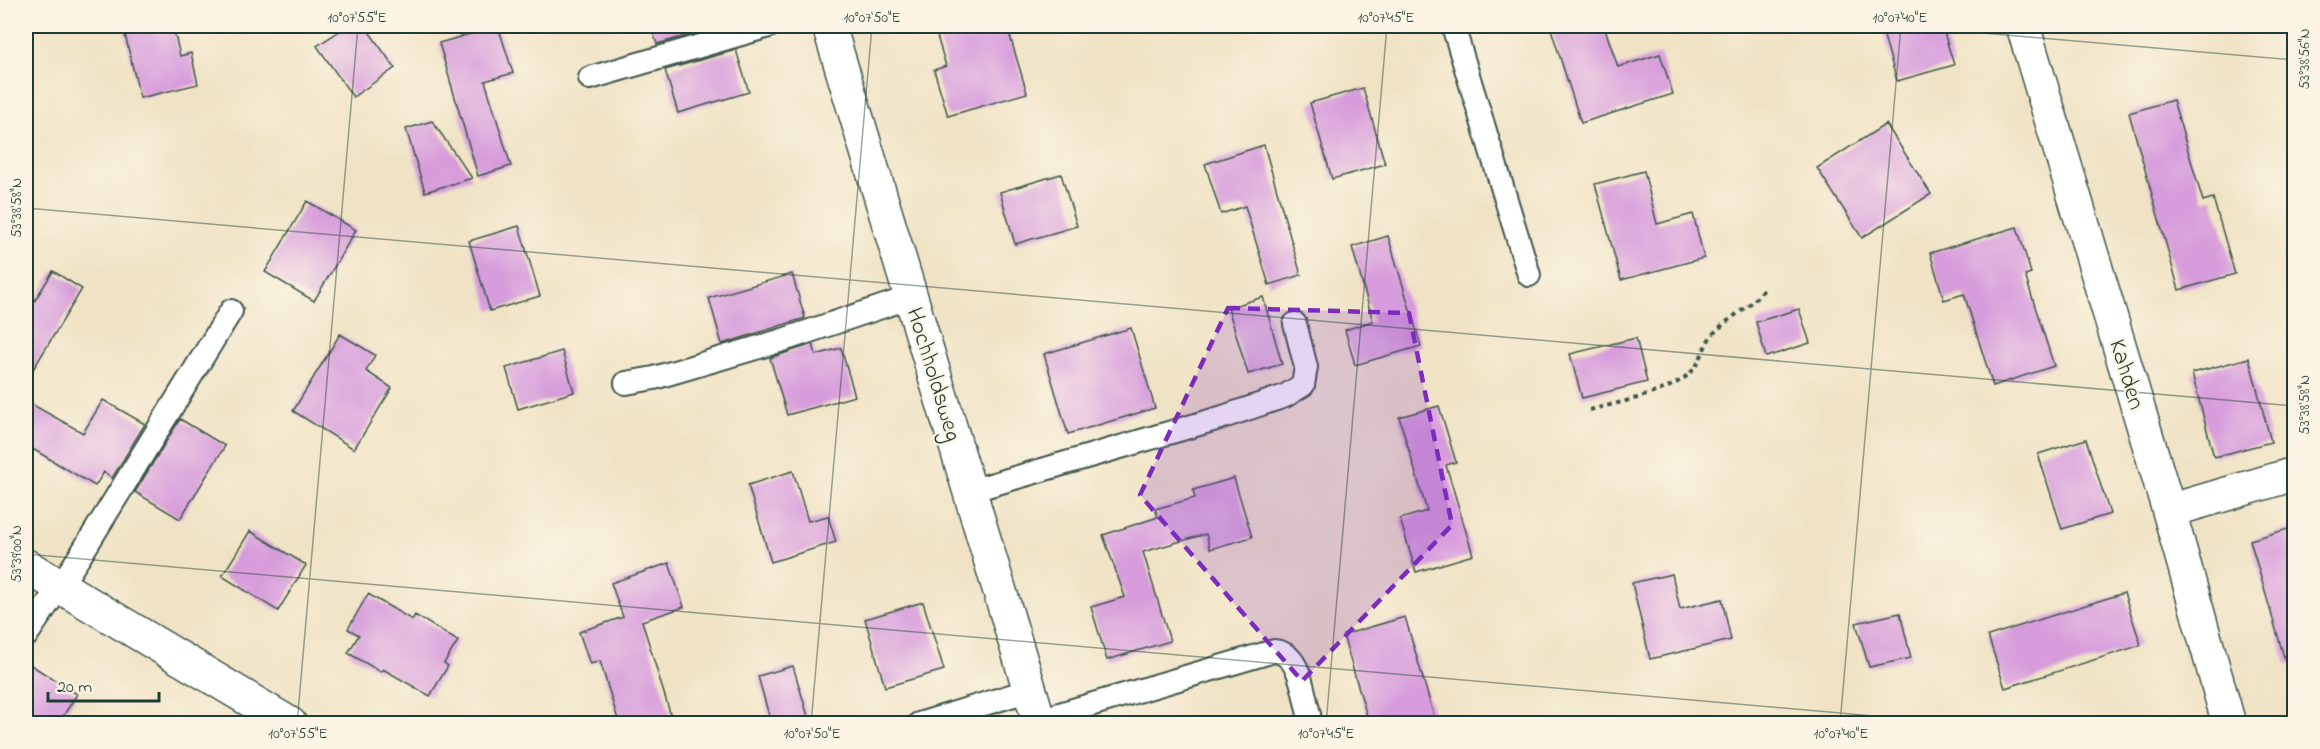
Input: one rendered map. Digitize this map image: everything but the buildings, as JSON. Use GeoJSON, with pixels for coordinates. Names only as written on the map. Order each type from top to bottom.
{"type":"FeatureCollection","features":[{"type":"Feature","properties":{"kind":"street","name":"Hochholdsweg"},"geometry":{"type":"LineString","coordinates":[[829,26],[1037,714]]}},
{"type":"Feature","properties":{"kind":"street","name":"Kahden"},"geometry":{"type":"LineString","coordinates":[[2023,26],[2169,511],[2229,723]]}},
{"type":"Feature","properties":{"kind":"street"},"geometry":{"type":"LineString","coordinates":[[2169,511],[2295,474]]}},
{"type":"Feature","properties":{"kind":"street"},"geometry":{"type":"LineString","coordinates":[[26,566],[290,723]]}},
{"type":"Feature","properties":{"kind":"lane"},"geometry":{"type":"LineString","coordinates":[[590,78],[769,26]]}},
{"type":"Feature","properties":{"kind":"lane"},"geometry":{"type":"LineString","coordinates":[[1453,26],[1529,275]]}},
{"type":"Feature","properties":{"kind":"lane"},"geometry":{"type":"LineString","coordinates":[[626,383],[720,359],[862,315],[911,297]]}},
{"type":"Feature","properties":{"kind":"lane"},"geometry":{"type":"LineString","coordinates":[[26,636],[80,556],[231,311]]}},
{"type":"Feature","properties":{"kind":"lane"},"geometry":{"type":"LineString","coordinates":[[970,491],[1223,417],[1285,396],[1303,385],[1306,367],[1295,324]]}},
{"type":"Feature","properties":{"kind":"lane"},"geometry":{"type":"LineString","coordinates":[[919,723],[1037,714],[1274,651],[1287,655],[1294,662],[1309,714]]}},
{"type":"Feature","properties":{"kind":"path"},"geometry":{"type":"LineString","coordinates":[[1590,410],[1661,391],[1693,371],[1711,336],[1730,318],[1753,304],[1765,288]]}},
{"type":"Feature","properties":{"kind":"highlighted area"},"geometry":{"type":"Polygon","coordinates":[[[1228,308],[1409,313],[1452,525],[1302,681],[1140,495],[1228,308]]]}}]}
